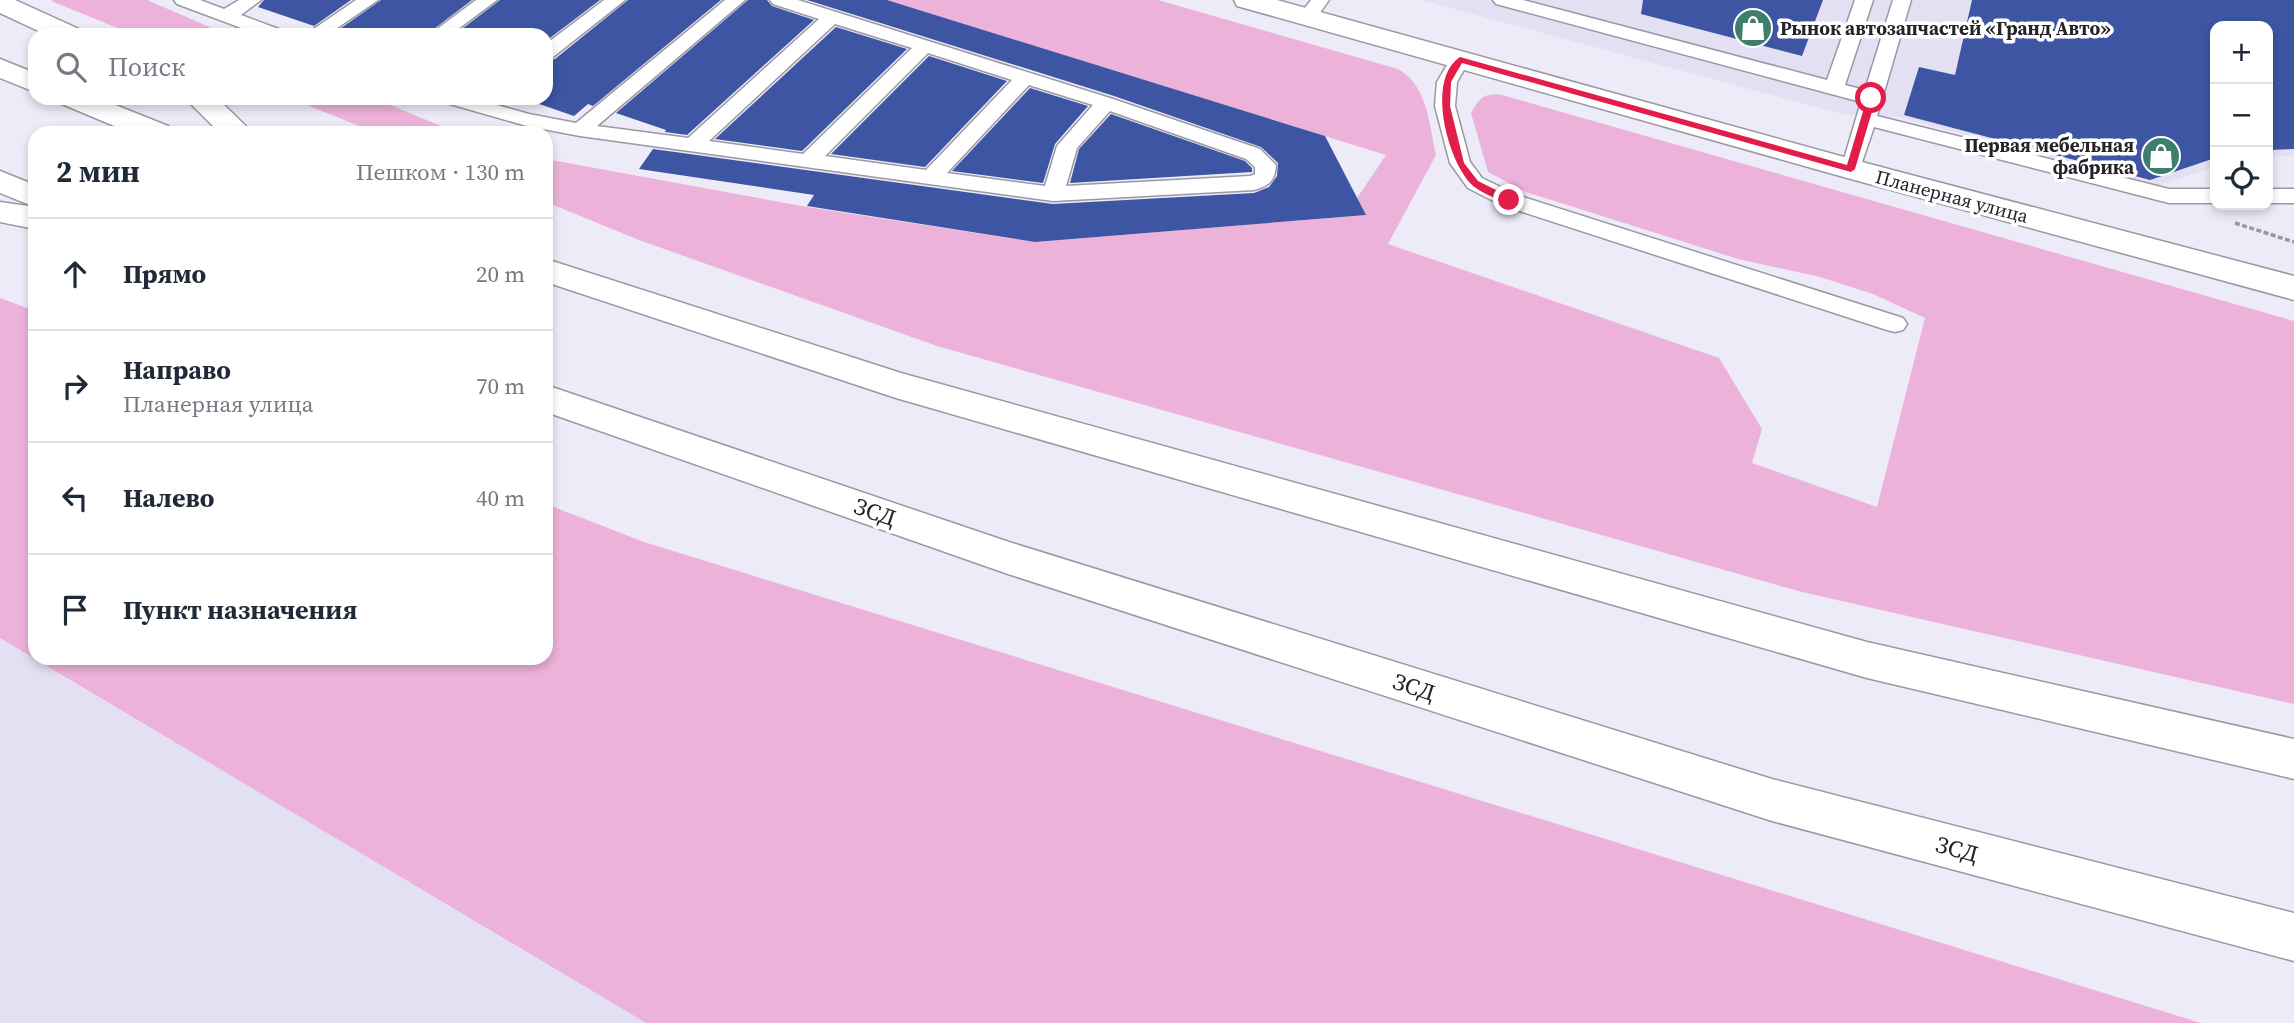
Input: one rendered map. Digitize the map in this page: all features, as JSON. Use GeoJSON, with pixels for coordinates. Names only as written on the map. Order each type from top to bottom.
{"type":"FeatureCollection","features":[{"type":"Feature","properties":{"kind":"main road","name":"Планерная улица"},"geometry":{"type":"LineString","coordinates":[[1247,0],[1314,8],[1460,59],[1851,169],[2294,288]]}},
{"type":"Feature","properties":{"kind":"main road"},"geometry":{"type":"LineString","coordinates":[[0,3],[54,28]]}},
{"type":"Feature","properties":{"kind":"main road"},"geometry":{"type":"LineString","coordinates":[[0,68],[28,80]]}},
{"type":"Feature","properties":{"kind":"main road"},"geometry":{"type":"LineString","coordinates":[[89,105],[140,126]]}},
{"type":"Feature","properties":{"kind":"main road"},"geometry":{"type":"LineString","coordinates":[[208,105],[230,126]]}},
{"type":"Feature","properties":{"kind":"main road"},"geometry":{"type":"LineString","coordinates":[[0,181],[28,194]]}},
{"type":"Feature","properties":{"kind":"main road"},"geometry":{"type":"LineString","coordinates":[[0,212],[28,217]]}},
{"type":"Feature","properties":{"kind":"main road"},"geometry":{"type":"LineString","coordinates":[[553,272],[896,385],[1854,656],[2294,759]]}},
{"type":"Feature","properties":{"kind":"main road","name":"ЗСД"},"geometry":{"type":"LineString","coordinates":[[553,400],[1007,558],[1772,800],[2294,937]]}},
{"type":"Feature","properties":{"kind":"lane"},"geometry":{"type":"LineString","coordinates":[[183,0],[258,28]]}},
{"type":"Feature","properties":{"kind":"lane"},"geometry":{"type":"LineString","coordinates":[[226,16],[252,0]]}},
{"type":"Feature","properties":{"kind":"lane"},"geometry":{"type":"LineString","coordinates":[[325,28],[369,0]]}},
{"type":"Feature","properties":{"kind":"lane"},"geometry":{"type":"LineString","coordinates":[[448,28],[488,0]]}},
{"type":"Feature","properties":{"kind":"lane"},"geometry":{"type":"LineString","coordinates":[[553,48],[616,0]]}},
{"type":"Feature","properties":{"kind":"lane"},"geometry":{"type":"LineString","coordinates":[[580,130],[736,0]]}},
{"type":"Feature","properties":{"kind":"lane"},"geometry":{"type":"LineString","coordinates":[[492,105],[580,130],[1053,194],[1254,183],[1265,177],[1266,165],[1253,154],[1107,103],[779,0]]}},
{"type":"Feature","properties":{"kind":"lane"},"geometry":{"type":"LineString","coordinates":[[1502,0],[1871,98]]}},
{"type":"Feature","properties":{"kind":"lane"},"geometry":{"type":"LineString","coordinates":[[1834,88],[1864,0]]}},
{"type":"Feature","properties":{"kind":"lane"},"geometry":{"type":"LineString","coordinates":[[1851,169],[1902,0]]}},
{"type":"Feature","properties":{"kind":"lane"},"geometry":{"type":"LineString","coordinates":[[692,145],[832,17]]}},
{"type":"Feature","properties":{"kind":"lane"},"geometry":{"type":"LineString","coordinates":[[808,161],[925,46]]}},
{"type":"Feature","properties":{"kind":"lane"},"geometry":{"type":"LineString","coordinates":[[1460,59],[1447,82],[1446,106],[1460,163],[1475,183],[1509,200],[1895,324]]}},
{"type":"Feature","properties":{"kind":"lane"},"geometry":{"type":"LineString","coordinates":[[929,177],[1025,78]]}},
{"type":"Feature","properties":{"kind":"lane"},"geometry":{"type":"LineString","coordinates":[[1053,194],[1067,146],[1107,103]]}},
{"type":"Feature","properties":{"kind":"lane"},"geometry":{"type":"LineString","coordinates":[[1865,118],[2169,196],[2210,196]]}},
{"type":"Feature","properties":{"kind":"lane"},"geometry":{"type":"LineString","coordinates":[[2273,196],[2294,195]]}},
{"type":"Feature","properties":{"kind":"shaded area"},"geometry":{"type":"Polygon","coordinates":[[[147,0],[212,28],[118,28],[51,1],[147,0]]]}},
{"type":"Feature","properties":{"kind":"shaded area"},"geometry":{"type":"Polygon","coordinates":[[[887,0],[1158,0],[1398,69],[1416,85],[1426,107],[1436,155],[1388,244],[1719,358],[1762,429],[1752,463],[1877,507],[1925,318],[1873,294],[1820,277],[1738,259],[1526,192],[1488,172],[1471,113],[1480,100],[1491,95],[1502,95],[2294,321],[2294,704],[1802,592],[937,346],[639,240],[553,205],[553,160],[807,207],[1035,242],[1364,215],[1357,198],[1386,155],[887,0]]]}},
{"type":"Feature","properties":{"kind":"shaded area"},"geometry":{"type":"Polygon","coordinates":[[[1421,0],[2294,0],[2294,156],[2273,157],[2273,21],[2210,21],[2210,169],[2156,186],[1898,117],[1842,114],[1421,0]]]}},
{"type":"Feature","properties":{"kind":"shaded area"},"geometry":{"type":"Polygon","coordinates":[[[307,105],[390,105],[441,126],[359,126],[307,105]]]}},
{"type":"Feature","properties":{"kind":"shaded area"},"geometry":{"type":"Polygon","coordinates":[[[0,298],[28,308],[28,655],[0,638],[0,298]]]}},
{"type":"Feature","properties":{"kind":"shaded area"},"geometry":{"type":"Polygon","coordinates":[[[553,507],[644,542],[2201,1023],[646,1023],[45,665],[553,665],[553,507]]]}},
{"type":"Feature","properties":{"kind":"shaded area"},"geometry":{"type":"Polygon","coordinates":[[[0,638],[28,655],[28,665],[45,665],[646,1023],[0,1023],[0,638]]]}},
{"type":"Feature","properties":{"kind":"building"},"geometry":{"type":"Polygon","coordinates":[[[264,0],[351,0],[314,26],[258,7],[264,0]]]}},
{"type":"Feature","properties":{"kind":"building"},"geometry":{"type":"Polygon","coordinates":[[[381,0],[472,0],[435,28],[341,28],[381,0]]]}},
{"type":"Feature","properties":{"kind":"building"},"geometry":{"type":"Polygon","coordinates":[[[500,0],[600,0],[553,36],[553,28],[463,28],[500,0]]]}},
{"type":"Feature","properties":{"kind":"building"},"geometry":{"type":"Polygon","coordinates":[[[628,0],[721,0],[593,106],[588,104],[574,116],[542,105],[553,105],[555,59],[628,0]]]}},
{"type":"Feature","properties":{"kind":"building"},"geometry":{"type":"Polygon","coordinates":[[[748,0],[767,0],[772,6],[814,20],[687,135],[665,132],[666,130],[616,113],[748,0]]]}},
{"type":"Feature","properties":{"kind":"building"},"geometry":{"type":"Polygon","coordinates":[[[807,0],[887,0],[1325,136],[1366,215],[1035,242],[807,206],[814,195],[639,169],[653,149],[1053,204],[1254,193],[1269,187],[1277,176],[1278,163],[1261,147],[1114,96],[807,0]]]}},
{"type":"Feature","properties":{"kind":"building","name":"Рынок автозапчастей «Гранд Авто»"},"geometry":{"type":"Polygon","coordinates":[[[1643,0],[1823,0],[1802,56],[1641,14],[1643,0]]]}},
{"type":"Feature","properties":{"kind":"building"},"geometry":{"type":"Polygon","coordinates":[[[1972,0],[2294,0],[2294,149],[2273,150],[2273,21],[2210,21],[2210,160],[2150,180],[1904,115],[1919,67],[1955,75],[1972,0]]]}},
{"type":"Feature","properties":{"kind":"building"},"geometry":{"type":"Polygon","coordinates":[[[836,27],[907,49],[802,151],[715,139],[836,27]]]}},
{"type":"Feature","properties":{"kind":"building"},"geometry":{"type":"Polygon","coordinates":[[[929,56],[1007,81],[925,167],[831,154],[929,56]]]}},
{"type":"Feature","properties":{"kind":"building"},"geometry":{"type":"Polygon","coordinates":[[[1030,88],[1088,106],[1055,144],[1043,183],[952,171],[1030,88]]]}},
{"type":"Feature","properties":{"kind":"building"},"geometry":{"type":"Polygon","coordinates":[[[1111,114],[1245,161],[1252,168],[1252,172],[1070,183],[1079,149],[1111,114]]]}},
{"type":"Feature","properties":{"kind":"place","name":"Рынок автозапчастей «Гранд Авто»"},"geometry":{"type":"Point","coordinates":[1753,28]}},
{"type":"Feature","properties":{"kind":"place","name":"Первая мебельная фабрика"},"geometry":{"type":"Point","coordinates":[2161,156]}},
{"type":"Feature","properties":{"kind":"route"},"geometry":{"type":"LineString","coordinates":[[1509,200],[1475,183],[1460,163],[1446,106],[1447,82],[1460,59],[1851,169],[1871,98]]}}]}
